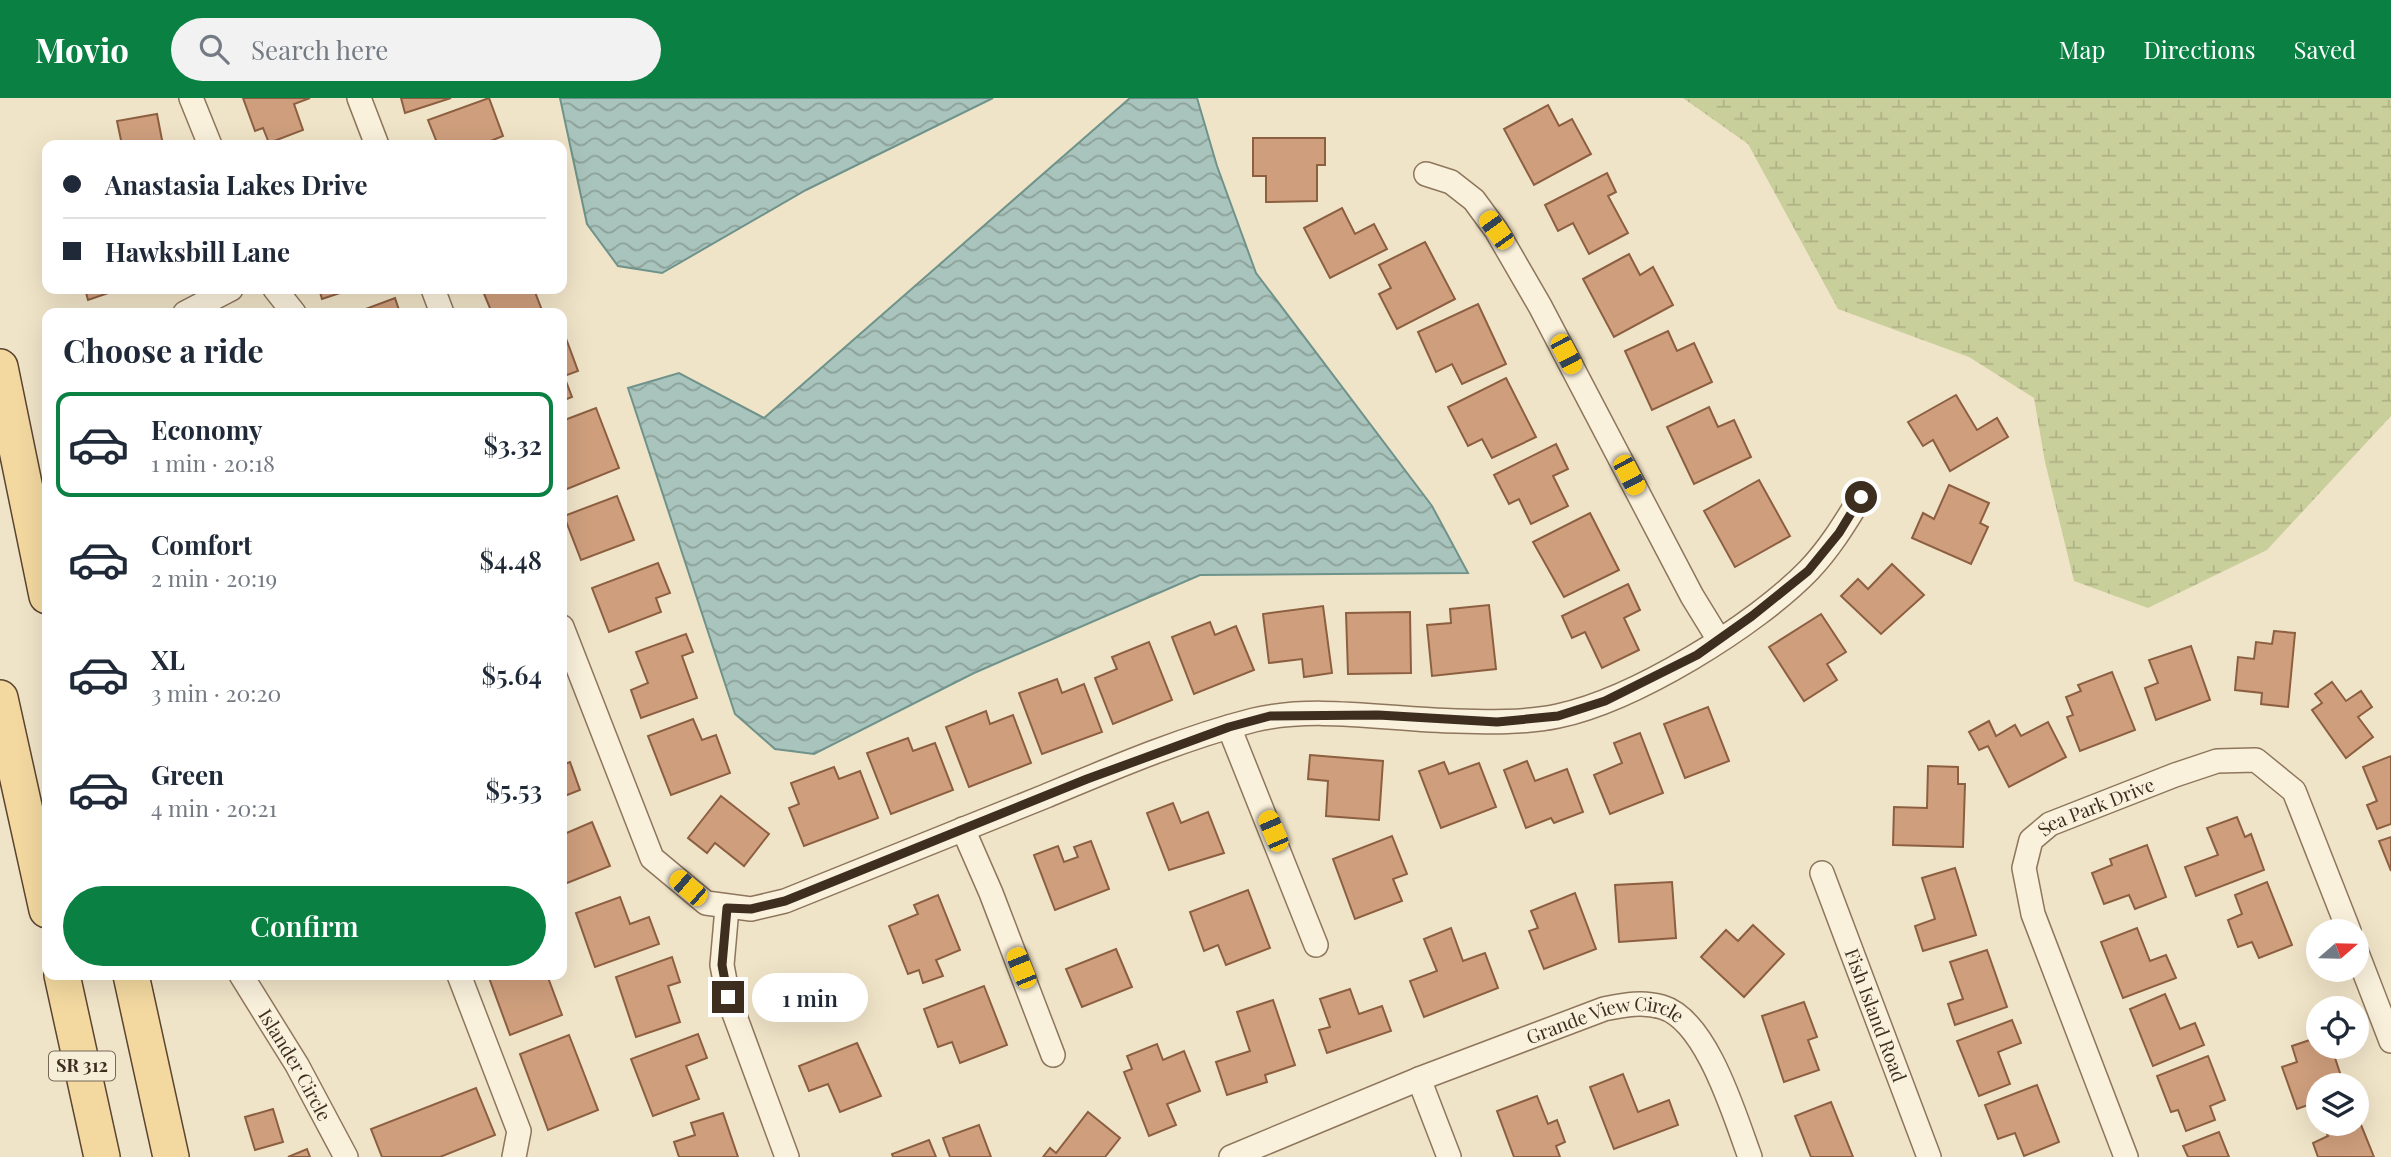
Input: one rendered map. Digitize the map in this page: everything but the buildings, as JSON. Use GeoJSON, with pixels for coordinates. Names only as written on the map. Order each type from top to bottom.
{"type":"FeatureCollection","features":[{"type":"Feature","properties":{"kind":"main road"},"geometry":{"type":"LineString","coordinates":[[0,367],[42,572]]}},
{"type":"Feature","properties":{"kind":"main road"},"geometry":{"type":"LineString","coordinates":[[0,698],[42,887]]}},
{"type":"Feature","properties":{"kind":"main road","name":"SR 312"},"geometry":{"type":"LineString","coordinates":[[63,980],[102,1157]]}},
{"type":"Feature","properties":{"kind":"main road"},"geometry":{"type":"LineString","coordinates":[[132,980],[171,1157]]}},
{"type":"Feature","properties":{"kind":"street"},"geometry":{"type":"LineString","coordinates":[[191,98],[207,140]]}},
{"type":"Feature","properties":{"kind":"street"},"geometry":{"type":"LineString","coordinates":[[359,98],[375,140]]}},
{"type":"Feature","properties":{"kind":"street"},"geometry":{"type":"LineString","coordinates":[[1426,174],[1451,182],[1474,200],[1496,230],[1540,306],[1692,596],[1719,640]]}},
{"type":"Feature","properties":{"kind":"street"},"geometry":{"type":"LineString","coordinates":[[195,308],[221,294]]}},
{"type":"Feature","properties":{"kind":"street"},"geometry":{"type":"LineString","coordinates":[[567,640],[653,858],[706,903],[727,908],[751,909],[785,901],[1229,727],[1270,716],[1378,715],[1497,722],[1558,716],[1645,683],[1719,640],[1808,571],[1839,533],[1861,497]]}},
{"type":"Feature","properties":{"kind":"street"},"geometry":{"type":"LineString","coordinates":[[1229,727],[1316,945]]}},
{"type":"Feature","properties":{"kind":"street","name":"Sea Park Drive"},"geometry":{"type":"LineString","coordinates":[[2126,1157],[2033,914],[2024,868],[2031,840],[2050,824],[2175,775],[2217,761],[2256,760],[2294,791],[2344,919]]}},
{"type":"Feature","properties":{"kind":"street"},"geometry":{"type":"LineString","coordinates":[[963,829],[991,893],[1053,1055]]}},
{"type":"Feature","properties":{"kind":"street","name":"Fish Island Road"},"geometry":{"type":"LineString","coordinates":[[1822,873],[1929,1157]]}},
{"type":"Feature","properties":{"kind":"street"},"geometry":{"type":"LineString","coordinates":[[727,908],[722,965],[728,997],[787,1157]]}},
{"type":"Feature","properties":{"kind":"street","name":"Islander Circle"},"geometry":{"type":"LineString","coordinates":[[244,980],[297,1065],[346,1157]]}},
{"type":"Feature","properties":{"kind":"street"},"geometry":{"type":"LineString","coordinates":[[461,980],[519,1131],[514,1157]]}},
{"type":"Feature","properties":{"kind":"street"},"geometry":{"type":"LineString","coordinates":[[2368,982],[2391,1041]]}},
{"type":"Feature","properties":{"kind":"street","name":"Grande View Circle"},"geometry":{"type":"LineString","coordinates":[[1231,1157],[1419,1079],[1604,1009],[1633,1003],[1665,1007],[1698,1034],[1725,1090],[1750,1157]]}},
{"type":"Feature","properties":{"kind":"street"},"geometry":{"type":"LineString","coordinates":[[1419,1079],[1449,1157]]}},
{"type":"Feature","properties":{"kind":"green space"},"geometry":{"type":"Polygon","coordinates":[[[1683,98],[2391,98],[2391,416],[2267,550],[2148,608],[2074,581],[2045,462],[2034,398],[1969,357],[1838,309],[1748,144],[1683,98]]]}},
{"type":"Feature","properties":{"kind":"water"},"geometry":{"type":"Polygon","coordinates":[[[560,98],[993,98],[806,190],[662,273],[618,266],[587,224],[560,98]]]}},
{"type":"Feature","properties":{"kind":"water"},"geometry":{"type":"Polygon","coordinates":[[[1130,98],[1197,98],[1217,166],[1256,273],[1432,506],[1468,573],[1200,575],[974,673],[814,754],[775,749],[735,714],[628,388],[679,373],[764,418],[1130,98]]]}},
{"type":"Feature","properties":{"kind":"route"},"geometry":{"type":"LineString","coordinates":[[728,997],[722,965],[727,908],[751,909],[785,901],[1087,779],[1229,727],[1270,716],[1378,715],[1497,722],[1558,716],[1605,701],[1697,655],[1752,616],[1808,571],[1839,533],[1861,497]]}}]}
